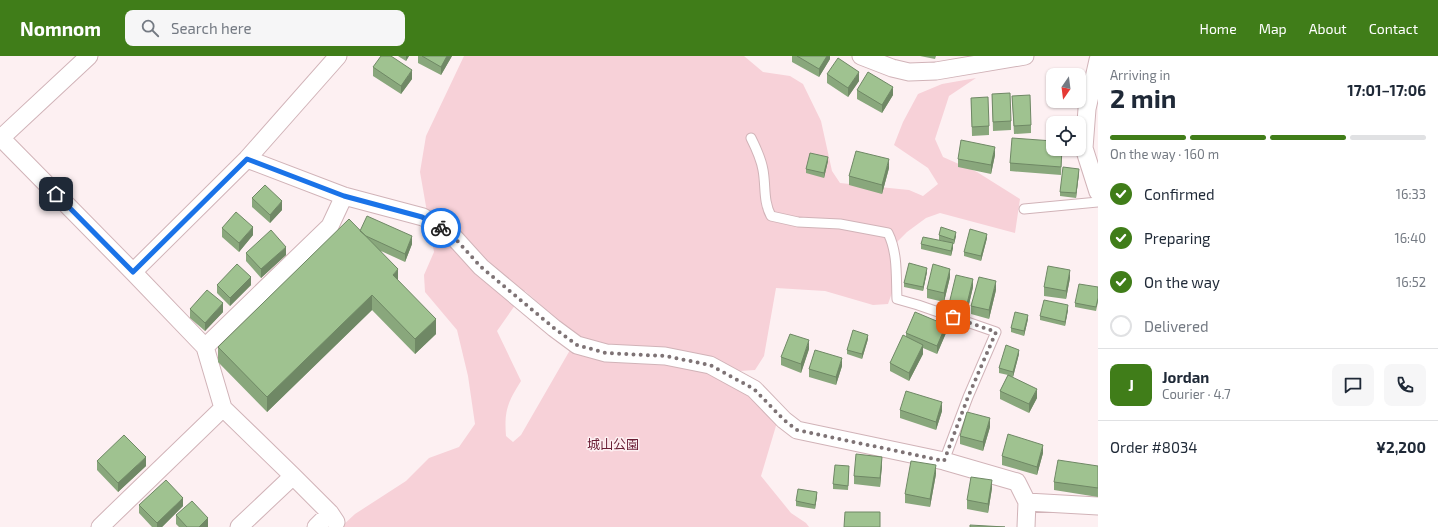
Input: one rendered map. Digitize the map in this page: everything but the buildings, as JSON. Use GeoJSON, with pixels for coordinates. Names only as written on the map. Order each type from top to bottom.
{"type":"FeatureCollection","features":[{"type":"Feature","properties":{"kind":"street"},"geometry":{"type":"LineString","coordinates":[[89,56],[0,138],[205,347],[223,408],[293,476],[333,518],[316,527]]}},
{"type":"Feature","properties":{"kind":"street"},"geometry":{"type":"LineString","coordinates":[[133,272],[247,159],[338,56]]}},
{"type":"Feature","properties":{"kind":"street"},"geometry":{"type":"LineString","coordinates":[[861,56],[892,68],[909,72],[936,71],[1025,56]]}},
{"type":"Feature","properties":{"kind":"street"},"geometry":{"type":"LineString","coordinates":[[1098,60],[1087,109],[1084,148],[1098,192]]}},
{"type":"Feature","properties":{"kind":"street"},"geometry":{"type":"LineString","coordinates":[[247,159],[344,196],[422,217],[451,234],[481,267],[554,328],[577,345],[606,353],[665,356],[710,365],[754,389],[784,420],[797,430],[944,461],[1017,482],[1027,502],[1026,527]]}},
{"type":"Feature","properties":{"kind":"street"},"geometry":{"type":"LineString","coordinates":[[205,347],[330,226],[344,196]]}},
{"type":"Feature","properties":{"kind":"street"},"geometry":{"type":"LineString","coordinates":[[100,527],[223,408]]}},
{"type":"Feature","properties":{"kind":"street"},"geometry":{"type":"LineString","coordinates":[[239,527],[293,476]]}},
{"type":"Feature","properties":{"kind":"street"},"geometry":{"type":"LineString","coordinates":[[1027,502],[1098,506]]}},
{"type":"Feature","properties":{"kind":"lane"},"geometry":{"type":"LineString","coordinates":[[751,138],[758,151],[763,170],[767,207],[771,216],[798,222],[840,224],[888,233],[892,241],[897,273],[897,299],[996,332],[968,397],[944,461]]}},
{"type":"Feature","properties":{"kind":"lane"},"geometry":{"type":"LineString","coordinates":[[1024,209],[1098,202]]}},
{"type":"Feature","properties":{"kind":"green space","name":"城山公園"},"geometry":{"type":"Polygon","coordinates":[[[464,56],[744,56],[763,72],[790,76],[803,84],[821,121],[832,171],[840,183],[909,190],[923,196],[938,184],[928,168],[894,145],[903,122],[918,94],[942,84],[976,78],[949,96],[935,139],[943,157],[977,172],[1020,199],[1015,233],[940,213],[926,218],[907,232],[894,245],[892,271],[893,290],[888,304],[873,305],[825,291],[776,288],[764,356],[755,370],[724,372],[719,374],[743,390],[778,419],[761,476],[791,513],[806,523],[809,527],[341,527],[355,514],[406,481],[429,458],[459,447],[475,424],[468,376],[457,330],[425,292],[424,275],[434,252],[420,172],[426,136],[464,56]],[[525,291],[497,331],[521,381],[510,401],[506,413],[506,436],[513,442],[521,435],[570,350],[573,333],[525,291]]]}},
{"type":"Feature","properties":{"kind":"way so far"},"geometry":{"type":"LineString","coordinates":[[441,228],[451,234],[481,267],[554,328],[577,345],[606,353],[665,356],[710,365],[754,389],[784,420],[797,430],[944,461],[968,397],[996,332],[953,317]]}},
{"type":"Feature","properties":{"kind":"route"},"geometry":{"type":"LineString","coordinates":[[56,194],[133,272],[247,159],[344,196],[422,217],[441,228]]}}]}
